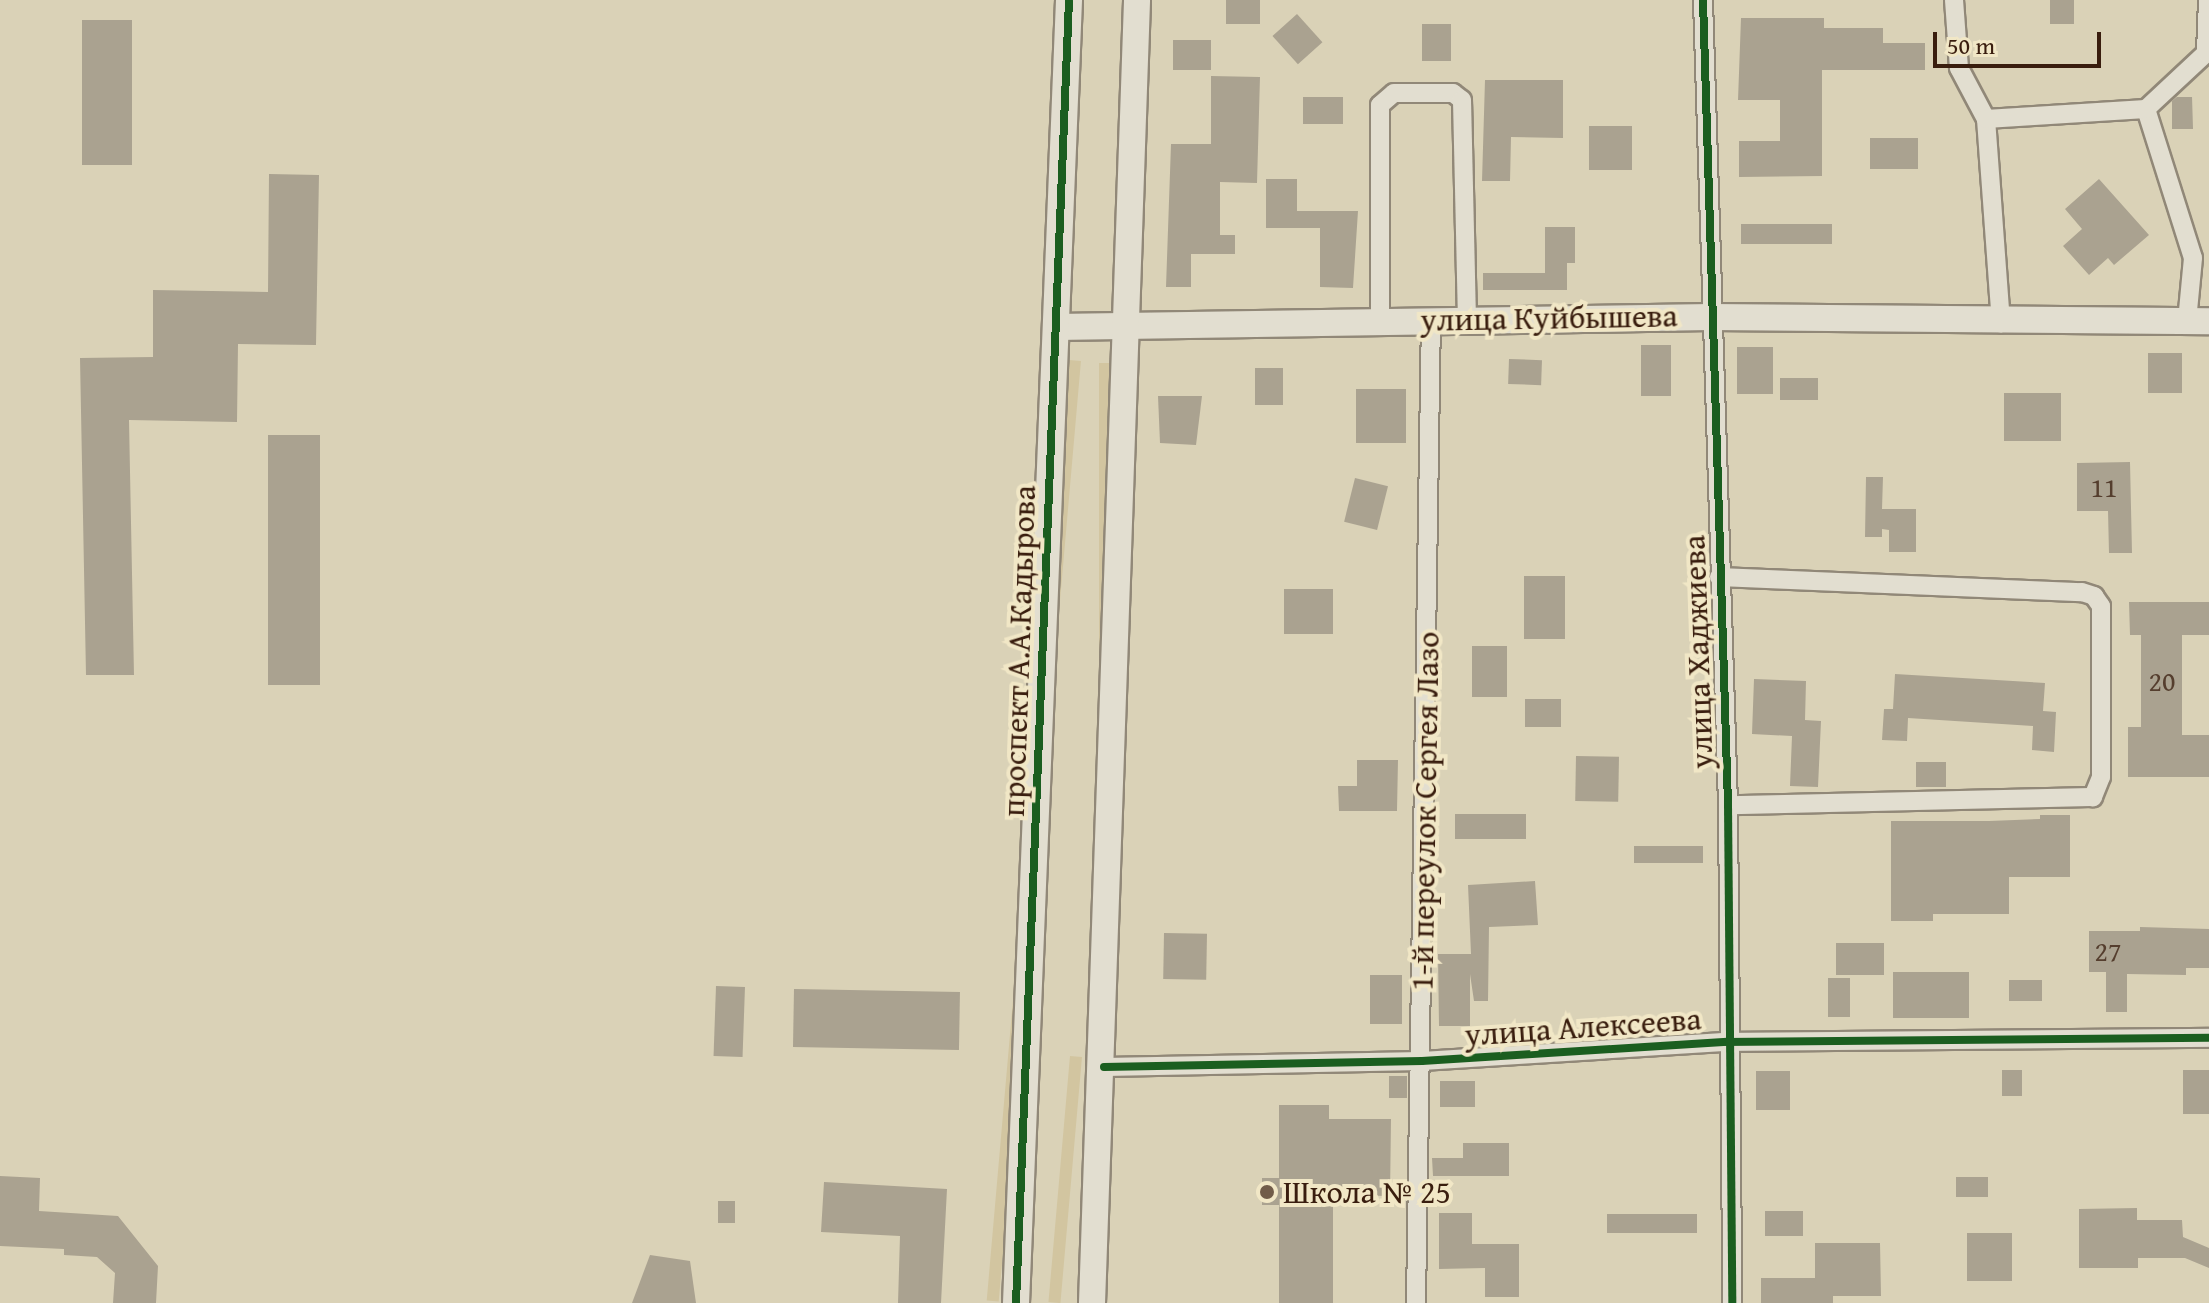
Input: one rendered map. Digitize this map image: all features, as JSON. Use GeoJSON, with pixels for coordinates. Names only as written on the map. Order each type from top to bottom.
{"type":"FeatureCollection","features":[{"type":"Feature","properties":{"kind":"street","name":"проспект А.А.Кадырова"},"geometry":{"type":"LineString","coordinates":[[1016,1303],[1069,0]]}},
{"type":"Feature","properties":{"kind":"street"},"geometry":{"type":"LineString","coordinates":[[1092,1303],[1104,1067],[1137,0]]}},
{"type":"Feature","properties":{"kind":"street","name":"улица Хаджиева"},"geometry":{"type":"LineString","coordinates":[[1703,0],[1728,805],[1727,1042],[1732,1303]]}},
{"type":"Feature","properties":{"kind":"street"},"geometry":{"type":"LineString","coordinates":[[1954,0],[1959,68],[1986,119],[2001,323]]}},
{"type":"Feature","properties":{"kind":"street"},"geometry":{"type":"LineString","coordinates":[[1986,119],[2146,109],[2206,53],[2208,0]]}},
{"type":"Feature","properties":{"kind":"street"},"geometry":{"type":"LineString","coordinates":[[1380,320],[1380,105],[1394,93],[1453,93],[1462,100],[1467,318]]}},
{"type":"Feature","properties":{"kind":"street"},"geometry":{"type":"LineString","coordinates":[[2146,109],[2193,258],[2198,321]]}},
{"type":"Feature","properties":{"kind":"street","name":"улица Куйбышева"},"geometry":{"type":"LineString","coordinates":[[1056,327],[1467,318],[1711,317],[2001,323],[2198,321]]}},
{"type":"Feature","properties":{"kind":"street","name":"1-й переулок Сергея Лазо"},"geometry":{"type":"LineString","coordinates":[[1416,1303],[1431,319]]}},
{"type":"Feature","properties":{"kind":"street"},"geometry":{"type":"LineString","coordinates":[[1719,577],[2082,592],[2094,596],[2101,606],[2101,777],[2093,797],[1728,805]]}},
{"type":"Feature","properties":{"kind":"street","name":"улица Алексеева"},"geometry":{"type":"LineString","coordinates":[[1104,1067],[1422,1061],[1727,1042],[2209,1038]]}},
{"type":"Feature","properties":{"kind":"shaded area"},"geometry":{"type":"Polygon","coordinates":[[[1069,360],[1081,361],[999,1301],[987,1300],[1069,360]]]}},
{"type":"Feature","properties":{"kind":"shaded area"},"geometry":{"type":"Polygon","coordinates":[[[1099,363],[1109,363],[1109,1039],[1099,1039],[1099,363]]]}},
{"type":"Feature","properties":{"kind":"shaded area"},"geometry":{"type":"Polygon","coordinates":[[[1070,1056],[1082,1057],[1060,1303],[1048,1302],[1070,1056]]]}},
{"type":"Feature","properties":{"kind":"building"},"geometry":{"type":"Polygon","coordinates":[[[1226,0],[1260,0],[1260,24],[1226,24],[1226,0]]]}},
{"type":"Feature","properties":{"kind":"building"},"geometry":{"type":"Polygon","coordinates":[[[2050,0],[2074,0],[2074,24],[2050,24],[2050,0]]]}},
{"type":"Feature","properties":{"kind":"building"},"geometry":{"type":"Polygon","coordinates":[[[1297,14],[1322,42],[1298,64],[1272,36],[1297,14]]]}},
{"type":"Feature","properties":{"kind":"building"},"geometry":{"type":"Polygon","coordinates":[[[1741,18],[1824,18],[1824,28],[1883,28],[1883,43],[1925,43],[1925,70],[1822,70],[1822,176],[1739,177],[1739,141],[1780,141],[1780,100],[1738,100],[1741,18]]]}},
{"type":"Feature","properties":{"kind":"building"},"geometry":{"type":"Polygon","coordinates":[[[82,20],[132,20],[132,165],[82,165],[82,20]]]}},
{"type":"Feature","properties":{"kind":"building"},"geometry":{"type":"Polygon","coordinates":[[[1422,24],[1451,24],[1451,61],[1422,61],[1422,24]]]}},
{"type":"Feature","properties":{"kind":"building"},"geometry":{"type":"Polygon","coordinates":[[[1173,40],[1211,40],[1211,70],[1173,70],[1173,40]]]}},
{"type":"Feature","properties":{"kind":"building"},"geometry":{"type":"Polygon","coordinates":[[[1211,76],[1260,77],[1257,183],[1220,182],[1220,235],[1235,235],[1235,254],[1191,254],[1191,287],[1166,287],[1171,144],[1211,144],[1211,76]]]}},
{"type":"Feature","properties":{"kind":"building"},"geometry":{"type":"Polygon","coordinates":[[[1485,80],[1563,80],[1563,138],[1511,137],[1510,181],[1482,181],[1485,80]]]}},
{"type":"Feature","properties":{"kind":"building"},"geometry":{"type":"Polygon","coordinates":[[[1303,97],[1343,97],[1343,124],[1303,124],[1303,97]]]}},
{"type":"Feature","properties":{"kind":"building"},"geometry":{"type":"Polygon","coordinates":[[[2177,97],[2192,97],[2193,129],[2172,129],[2172,101],[2177,97]]]}},
{"type":"Feature","properties":{"kind":"building"},"geometry":{"type":"Polygon","coordinates":[[[1589,126],[1632,126],[1632,170],[1589,170],[1589,126]]]}},
{"type":"Feature","properties":{"kind":"building"},"geometry":{"type":"Polygon","coordinates":[[[1870,138],[1918,138],[1918,169],[1870,169],[1870,138]]]}},
{"type":"Feature","properties":{"kind":"building"},"geometry":{"type":"Polygon","coordinates":[[[269,174],[319,175],[316,345],[238,344],[237,422],[129,420],[134,675],[86,675],[80,358],[153,357],[153,290],[268,292],[269,174]]]}},
{"type":"Feature","properties":{"kind":"building"},"geometry":{"type":"Polygon","coordinates":[[[1266,179],[1297,179],[1297,211],[1358,211],[1353,288],[1320,287],[1320,228],[1266,228],[1266,179]]]}},
{"type":"Feature","properties":{"kind":"building"},"geometry":{"type":"Polygon","coordinates":[[[2099,179],[2149,235],[2114,265],[2108,258],[2089,275],[2063,246],[2082,229],[2065,209],[2099,179]]]}},
{"type":"Feature","properties":{"kind":"building"},"geometry":{"type":"Polygon","coordinates":[[[1741,224],[1832,224],[1832,244],[1741,244],[1741,224]]]}},
{"type":"Feature","properties":{"kind":"building"},"geometry":{"type":"Polygon","coordinates":[[[1545,227],[1575,227],[1575,263],[1567,263],[1567,290],[1483,290],[1483,273],[1545,273],[1545,227]]]}},
{"type":"Feature","properties":{"kind":"building"},"geometry":{"type":"Polygon","coordinates":[[[1641,345],[1671,345],[1671,396],[1641,396],[1641,345]]]}},
{"type":"Feature","properties":{"kind":"building"},"geometry":{"type":"Polygon","coordinates":[[[1737,347],[1773,347],[1773,394],[1737,394],[1737,347]]]}},
{"type":"Feature","properties":{"kind":"building"},"geometry":{"type":"Polygon","coordinates":[[[2148,353],[2182,353],[2182,393],[2148,393],[2148,353]]]}},
{"type":"Feature","properties":{"kind":"building"},"geometry":{"type":"Polygon","coordinates":[[[1509,359],[1542,360],[1541,385],[1508,384],[1509,359]]]}},
{"type":"Feature","properties":{"kind":"building"},"geometry":{"type":"Polygon","coordinates":[[[1255,368],[1283,368],[1283,405],[1255,405],[1255,368]]]}},
{"type":"Feature","properties":{"kind":"building"},"geometry":{"type":"Polygon","coordinates":[[[1780,378],[1818,378],[1818,400],[1780,400],[1780,378]]]}},
{"type":"Feature","properties":{"kind":"building"},"geometry":{"type":"Polygon","coordinates":[[[1356,389],[1406,389],[1406,443],[1356,443],[1356,389]]]}},
{"type":"Feature","properties":{"kind":"building"},"geometry":{"type":"Polygon","coordinates":[[[2004,393],[2061,393],[2061,441],[2004,441],[2004,393]]]}},
{"type":"Feature","properties":{"kind":"building"},"geometry":{"type":"Polygon","coordinates":[[[1158,396],[1202,396],[1196,445],[1160,443],[1158,396]]]}},
{"type":"Feature","properties":{"kind":"building"},"geometry":{"type":"Polygon","coordinates":[[[268,435],[320,435],[320,685],[268,685],[268,435]]]}},
{"type":"Feature","properties":{"kind":"building"},"geometry":{"type":"Polygon","coordinates":[[[2130,462],[2132,553],[2109,553],[2108,511],[2077,511],[2077,463],[2130,462]]]}},
{"type":"Feature","properties":{"kind":"building"},"geometry":{"type":"Polygon","coordinates":[[[1866,477],[1883,477],[1882,509],[1916,509],[1916,552],[1889,552],[1889,530],[1882,529],[1882,537],[1865,537],[1866,477]]]}},
{"type":"Feature","properties":{"kind":"building"},"geometry":{"type":"Polygon","coordinates":[[[1355,478],[1388,486],[1377,530],[1344,522],[1355,478]]]}},
{"type":"Feature","properties":{"kind":"building"},"geometry":{"type":"Polygon","coordinates":[[[1524,576],[1565,576],[1565,639],[1524,639],[1524,576]]]}},
{"type":"Feature","properties":{"kind":"building"},"geometry":{"type":"Polygon","coordinates":[[[1284,589],[1333,589],[1333,634],[1284,634],[1284,589]]]}},
{"type":"Feature","properties":{"kind":"building"},"geometry":{"type":"Polygon","coordinates":[[[2129,602],[2209,602],[2209,635],[2182,635],[2182,735],[2209,735],[2209,777],[2128,777],[2128,727],[2141,727],[2141,635],[2130,635],[2129,602]]]}},
{"type":"Feature","properties":{"kind":"building"},"geometry":{"type":"Polygon","coordinates":[[[1472,646],[1507,646],[1507,697],[1472,697],[1472,646]]]}},
{"type":"Feature","properties":{"kind":"building"},"geometry":{"type":"Polygon","coordinates":[[[1895,674],[2045,683],[2043,711],[2056,712],[2054,752],[2032,750],[2033,726],[1908,718],[1907,741],[1882,740],[1884,709],[1893,709],[1895,674]]]}},
{"type":"Feature","properties":{"kind":"building"},"geometry":{"type":"Polygon","coordinates":[[[1754,679],[1806,681],[1805,720],[1821,721],[1818,787],[1790,786],[1792,736],[1752,734],[1754,679]]]}},
{"type":"Feature","properties":{"kind":"building"},"geometry":{"type":"Polygon","coordinates":[[[1525,699],[1561,699],[1561,727],[1525,727],[1525,699]]]}},
{"type":"Feature","properties":{"kind":"building"},"geometry":{"type":"Polygon","coordinates":[[[1576,756],[1619,757],[1618,802],[1575,801],[1576,756]]]}},
{"type":"Feature","properties":{"kind":"building"},"geometry":{"type":"Polygon","coordinates":[[[1357,760],[1398,760],[1397,811],[1339,811],[1338,786],[1357,786],[1357,760]]]}},
{"type":"Feature","properties":{"kind":"building"},"geometry":{"type":"Polygon","coordinates":[[[1916,762],[1946,762],[1946,787],[1916,787],[1916,762]]]}},
{"type":"Feature","properties":{"kind":"building"},"geometry":{"type":"Polygon","coordinates":[[[1455,814],[1526,814],[1526,839],[1455,839],[1455,814]]]}},
{"type":"Feature","properties":{"kind":"building"},"geometry":{"type":"Polygon","coordinates":[[[2040,815],[2070,815],[2070,877],[2009,877],[2009,914],[1933,914],[1933,921],[1891,921],[1891,821],[2040,819],[2040,815]]]}},
{"type":"Feature","properties":{"kind":"building"},"geometry":{"type":"Polygon","coordinates":[[[1634,846],[1703,846],[1703,863],[1634,863],[1634,846]]]}},
{"type":"Feature","properties":{"kind":"building"},"geometry":{"type":"Polygon","coordinates":[[[1535,881],[1538,925],[1489,927],[1488,1001],[1474,1001],[1470,974],[1470,1026],[1439,1026],[1438,954],[1471,954],[1468,885],[1535,881]]]}},
{"type":"Feature","properties":{"kind":"building"},"geometry":{"type":"Polygon","coordinates":[[[2140,927],[2209,929],[2209,968],[2186,968],[2186,975],[2127,974],[2127,1012],[2106,1012],[2106,972],[2089,972],[2089,931],[2140,931],[2140,927]]]}},
{"type":"Feature","properties":{"kind":"building"},"geometry":{"type":"Polygon","coordinates":[[[1164,933],[1207,934],[1206,980],[1163,979],[1164,933]]]}},
{"type":"Feature","properties":{"kind":"building"},"geometry":{"type":"Polygon","coordinates":[[[1836,943],[1884,943],[1884,975],[1836,975],[1836,943]]]}},
{"type":"Feature","properties":{"kind":"building"},"geometry":{"type":"Polygon","coordinates":[[[1893,972],[1969,972],[1969,1018],[1893,1018],[1893,972]]]}},
{"type":"Feature","properties":{"kind":"building"},"geometry":{"type":"Polygon","coordinates":[[[1370,975],[1402,975],[1402,1024],[1370,1024],[1370,975]]]}},
{"type":"Feature","properties":{"kind":"building"},"geometry":{"type":"Polygon","coordinates":[[[1828,978],[1850,978],[1850,1017],[1828,1017],[1828,978]]]}},
{"type":"Feature","properties":{"kind":"building"},"geometry":{"type":"Polygon","coordinates":[[[2009,980],[2042,980],[2042,1001],[2009,1001],[2009,980]]]}},
{"type":"Feature","properties":{"kind":"building"},"geometry":{"type":"Polygon","coordinates":[[[716,986],[745,987],[743,1057],[714,1056],[716,986]]]}},
{"type":"Feature","properties":{"kind":"building"},"geometry":{"type":"Polygon","coordinates":[[[794,989],[960,992],[959,1050],[793,1047],[794,989]]]}},
{"type":"Feature","properties":{"kind":"building"},"geometry":{"type":"Polygon","coordinates":[[[2002,1070],[2022,1070],[2022,1096],[2002,1096],[2002,1070]]]}},
{"type":"Feature","properties":{"kind":"building"},"geometry":{"type":"Polygon","coordinates":[[[2183,1070],[2209,1070],[2209,1114],[2183,1114],[2183,1070]]]}},
{"type":"Feature","properties":{"kind":"building"},"geometry":{"type":"Polygon","coordinates":[[[1756,1071],[1790,1071],[1790,1110],[1756,1110],[1756,1071]]]}},
{"type":"Feature","properties":{"kind":"building"},"geometry":{"type":"Polygon","coordinates":[[[1389,1076],[1407,1076],[1407,1098],[1389,1098],[1389,1076]]]}},
{"type":"Feature","properties":{"kind":"building"},"geometry":{"type":"Polygon","coordinates":[[[1440,1081],[1475,1081],[1475,1107],[1440,1107],[1440,1081]]]}},
{"type":"Feature","properties":{"kind":"building"},"geometry":{"type":"Polygon","coordinates":[[[1279,1105],[1329,1105],[1329,1119],[1391,1119],[1390,1196],[1333,1195],[1333,1303],[1279,1303],[1279,1205],[1262,1205],[1262,1178],[1279,1178],[1279,1105]]]}},
{"type":"Feature","properties":{"kind":"building"},"geometry":{"type":"Polygon","coordinates":[[[1463,1143],[1509,1143],[1509,1176],[1433,1176],[1432,1158],[1463,1158],[1463,1143]]]}},
{"type":"Feature","properties":{"kind":"building"},"geometry":{"type":"Polygon","coordinates":[[[0,1176],[40,1178],[39,1211],[118,1216],[158,1266],[156,1303],[113,1303],[115,1273],[97,1257],[64,1255],[64,1249],[0,1246],[0,1176]]]}},
{"type":"Feature","properties":{"kind":"building"},"geometry":{"type":"Polygon","coordinates":[[[1956,1177],[1988,1177],[1988,1197],[1956,1197],[1956,1177]]]}},
{"type":"Feature","properties":{"kind":"building"},"geometry":{"type":"Polygon","coordinates":[[[824,1182],[947,1189],[941,1303],[898,1303],[900,1236],[821,1232],[824,1182]]]}},
{"type":"Feature","properties":{"kind":"building"},"geometry":{"type":"Polygon","coordinates":[[[718,1201],[735,1201],[735,1223],[718,1223],[718,1201]]]}},
{"type":"Feature","properties":{"kind":"building"},"geometry":{"type":"Polygon","coordinates":[[[2137,1208],[2137,1220],[2182,1220],[2183,1237],[2209,1248],[2209,1268],[2185,1258],[2138,1258],[2138,1268],[2079,1268],[2079,1209],[2137,1208]]]}},
{"type":"Feature","properties":{"kind":"building"},"geometry":{"type":"Polygon","coordinates":[[[1765,1211],[1803,1211],[1803,1236],[1765,1236],[1765,1211]]]}},
{"type":"Feature","properties":{"kind":"building"},"geometry":{"type":"Polygon","coordinates":[[[1439,1213],[1472,1213],[1472,1244],[1519,1244],[1519,1297],[1485,1297],[1485,1268],[1439,1269],[1439,1213]]]}},
{"type":"Feature","properties":{"kind":"building"},"geometry":{"type":"Polygon","coordinates":[[[1607,1214],[1697,1214],[1697,1233],[1607,1233],[1607,1214]]]}},
{"type":"Feature","properties":{"kind":"building"},"geometry":{"type":"Polygon","coordinates":[[[1967,1233],[2012,1233],[2012,1281],[1967,1281],[1967,1233]]]}},
{"type":"Feature","properties":{"kind":"building"},"geometry":{"type":"Polygon","coordinates":[[[1815,1243],[1880,1243],[1881,1296],[1833,1296],[1833,1303],[1761,1303],[1761,1278],[1815,1278],[1815,1243]]]}},
{"type":"Feature","properties":{"kind":"building"},"geometry":{"type":"Polygon","coordinates":[[[650,1255],[690,1261],[696,1303],[632,1303],[650,1255]]]}},
{"type":"Feature","properties":{"kind":"cycle path"},"geometry":{"type":"LineString","coordinates":[[1016,1303],[1069,0]]}},
{"type":"Feature","properties":{"kind":"cycle path"},"geometry":{"type":"LineString","coordinates":[[1703,0],[1728,805],[1732,1303]]}},
{"type":"Feature","properties":{"kind":"cycle path"},"geometry":{"type":"LineString","coordinates":[[1104,1067],[1422,1061],[1727,1042],[2209,1038]]}},
{"type":"Feature","properties":{"kind":"place","name":"Школа № 25"},"geometry":{"type":"Point","coordinates":[1267,1192]}}]}
